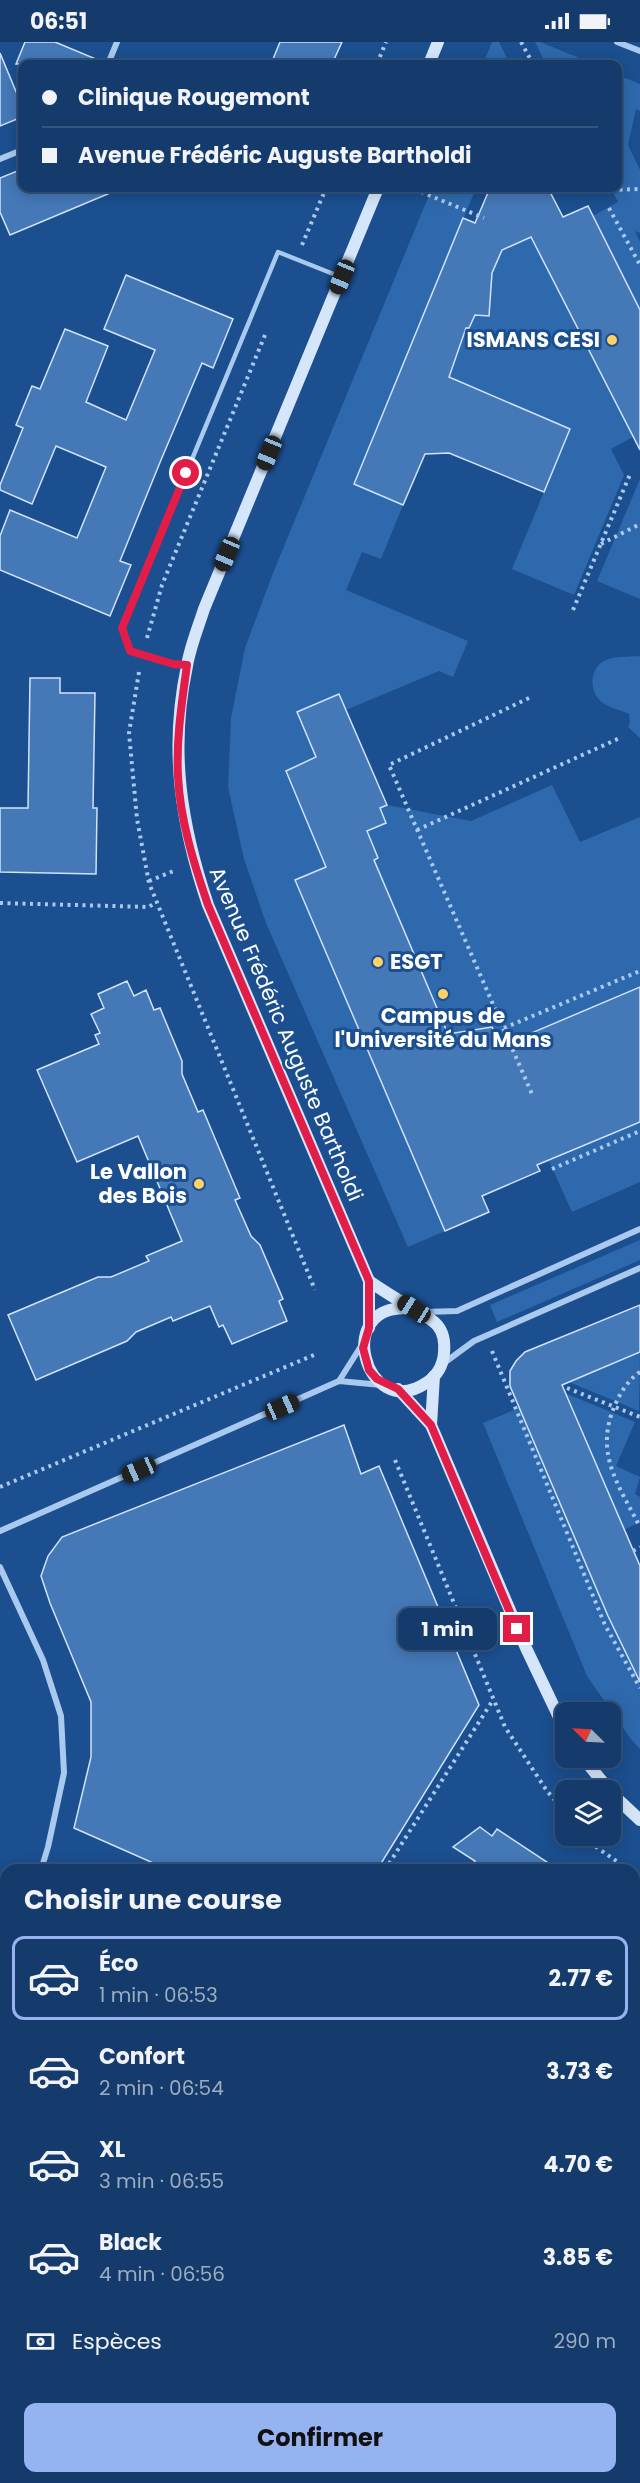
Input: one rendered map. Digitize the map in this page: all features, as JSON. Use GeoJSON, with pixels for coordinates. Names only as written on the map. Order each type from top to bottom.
{"type":"FeatureCollection","features":[{"type":"Feature","properties":{"kind":"street"},"geometry":{"type":"LineString","coordinates":[[110,60],[117,42]]}},
{"type":"Feature","properties":{"kind":"street"},"geometry":{"type":"LineString","coordinates":[[431,60],[438,42]]}},
{"type":"Feature","properties":{"kind":"street"},"geometry":{"type":"LineString","coordinates":[[617,42],[640,51]]}},
{"type":"Feature","properties":{"kind":"street"},"geometry":{"type":"LineString","coordinates":[[0,159],[18,152]]}},
{"type":"Feature","properties":{"kind":"street","name":"Avenue Frédéric Auguste Bartholdi"},"geometry":{"type":"LineString","coordinates":[[364,1341],[369,1328],[369,1281],[212,916],[194,863],[178,777],[178,741],[187,665],[204,609],[376,192]]}},
{"type":"Feature","properties":{"kind":"street"},"geometry":{"type":"LineString","coordinates":[[369,1328],[383,1313],[404,1308],[418,1311],[457,1311],[640,1229]]}},
{"type":"Feature","properties":{"kind":"street"},"geometry":{"type":"LineString","coordinates":[[0,1531],[339,1381],[392,1388],[410,1389],[421,1386],[474,1341],[640,1268]]}},
{"type":"Feature","properties":{"kind":"street"},"geometry":{"type":"LineString","coordinates":[[369,1281],[418,1311],[438,1326],[443,1335],[445,1347],[438,1371],[431,1425]]}},
{"type":"Feature","properties":{"kind":"street"},"geometry":{"type":"LineString","coordinates":[[339,1381],[364,1341]]}},
{"type":"Feature","properties":{"kind":"street"},"geometry":{"type":"LineString","coordinates":[[364,1341],[364,1359],[369,1370],[431,1425],[526,1648],[555,1709]]}},
{"type":"Feature","properties":{"kind":"street"},"geometry":{"type":"LineString","coordinates":[[0,1567],[43,1660],[61,1716],[64,1773],[43,1864]]}},
{"type":"Feature","properties":{"kind":"street"},"geometry":{"type":"LineString","coordinates":[[591,1768],[601,1780]]}},
{"type":"Feature","properties":{"kind":"street"},"geometry":{"type":"LineString","coordinates":[[621,1802],[640,1820]]}},
{"type":"Feature","properties":{"kind":"lane"},"geometry":{"type":"LineString","coordinates":[[187,665],[173,664],[130,651],[122,628],[278,252],[342,277]]}},
{"type":"Feature","properties":{"kind":"path"},"geometry":{"type":"LineString","coordinates":[[379,60],[386,42]]}},
{"type":"Feature","properties":{"kind":"path"},"geometry":{"type":"LineString","coordinates":[[521,42],[531,60]]}},
{"type":"Feature","properties":{"kind":"path"},"geometry":{"type":"LineString","coordinates":[[622,190],[640,189]]}},
{"type":"Feature","properties":{"kind":"path"},"geometry":{"type":"LineString","coordinates":[[296,259],[324,192]]}},
{"type":"Feature","properties":{"kind":"path"},"geometry":{"type":"LineString","coordinates":[[421,192],[484,218]]}},
{"type":"Feature","properties":{"kind":"path"},"geometry":{"type":"LineString","coordinates":[[609,208],[640,265]]}},
{"type":"Feature","properties":{"kind":"path"},"geometry":{"type":"LineString","coordinates":[[269,324],[162,585],[142,655],[129,733],[137,819],[149,880],[156,902],[315,1290]]}},
{"type":"Feature","properties":{"kind":"path"},"geometry":{"type":"LineString","coordinates":[[573,610],[631,472]]}},
{"type":"Feature","properties":{"kind":"path"},"geometry":{"type":"LineString","coordinates":[[601,544],[640,524]]}},
{"type":"Feature","properties":{"kind":"path"},"geometry":{"type":"LineString","coordinates":[[530,698],[389,765],[531,1094]]}},
{"type":"Feature","properties":{"kind":"path"},"geometry":{"type":"LineString","coordinates":[[417,830],[622,737]]}},
{"type":"Feature","properties":{"kind":"path"},"geometry":{"type":"LineString","coordinates":[[149,880],[194,863]]}},
{"type":"Feature","properties":{"kind":"path"},"geometry":{"type":"LineString","coordinates":[[0,903],[150,906],[156,902]]}},
{"type":"Feature","properties":{"kind":"path"},"geometry":{"type":"LineString","coordinates":[[504,1028],[640,971]]}},
{"type":"Feature","properties":{"kind":"path"},"geometry":{"type":"LineString","coordinates":[[552,1168],[640,1131]]}},
{"type":"Feature","properties":{"kind":"path"},"geometry":{"type":"LineString","coordinates":[[486,1336],[605,1625],[640,1688]]}},
{"type":"Feature","properties":{"kind":"path"},"geometry":{"type":"LineString","coordinates":[[0,1486],[314,1355]]}},
{"type":"Feature","properties":{"kind":"path"},"geometry":{"type":"LineString","coordinates":[[640,1372],[620,1392],[608,1423],[605,1443],[610,1466],[640,1527]]}},
{"type":"Feature","properties":{"kind":"path"},"geometry":{"type":"LineString","coordinates":[[567,1388],[640,1418]]}},
{"type":"Feature","properties":{"kind":"path"},"geometry":{"type":"LineString","coordinates":[[395,1460],[505,1727],[555,1800]]}},
{"type":"Feature","properties":{"kind":"path"},"geometry":{"type":"LineString","coordinates":[[633,1551],[640,1547]]}},
{"type":"Feature","properties":{"kind":"path"},"geometry":{"type":"LineString","coordinates":[[389,1864],[493,1700]]}},
{"type":"Feature","properties":{"kind":"path"},"geometry":{"type":"LineString","coordinates":[[595,1846],[620,1864]]}},
{"type":"Feature","properties":{"kind":"shaded area"},"geometry":{"type":"Polygon","coordinates":[[[492,42],[499,42],[508,60],[485,60],[492,42]]]}},
{"type":"Feature","properties":{"kind":"shaded area"},"geometry":{"type":"Polygon","coordinates":[[[535,42],[584,60],[544,60],[535,42]]]}},
{"type":"Feature","properties":{"kind":"shaded area"},"geometry":{"type":"Polygon","coordinates":[[[622,77],[640,84],[640,111],[636,109],[628,145],[640,170],[640,233],[635,231],[640,242],[640,310],[593,216],[618,202],[613,192],[622,192],[622,77]]]}},
{"type":"Feature","properties":{"kind":"shaded area"},"geometry":{"type":"Polygon","coordinates":[[[430,192],[474,192],[354,484],[403,505],[381,559],[362,552],[346,590],[468,641],[453,677],[439,671],[346,710],[339,694],[316,757],[286,771],[313,834],[340,861],[295,880],[445,1231],[408,1247],[266,923],[244,859],[228,787],[231,718],[245,648],[273,573],[430,192]]]}},
{"type":"Feature","properties":{"kind":"shaded area"},"geometry":{"type":"Polygon","coordinates":[[[531,237],[633,437],[611,449],[624,475],[574,595],[512,569],[570,429],[478,389],[445,388],[466,328],[469,328],[475,315],[489,316],[492,273],[506,240],[531,237]]]}},
{"type":"Feature","properties":{"kind":"shaded area"},"geometry":{"type":"Polygon","coordinates":[[[640,479],[640,599],[597,581],[640,479]]]}},
{"type":"Feature","properties":{"kind":"shaded area"},"geometry":{"type":"Polygon","coordinates":[[[639,656],[640,738],[628,727],[629,714],[598,699],[592,680],[600,663],[618,657],[639,656]]]}},
{"type":"Feature","properties":{"kind":"shaded area"},"geometry":{"type":"Polygon","coordinates":[[[552,785],[580,842],[640,817],[640,987],[501,1047],[492,1027],[448,1034],[374,860],[378,858],[367,831],[386,823],[380,808],[387,805],[471,821],[552,785]]]}},
{"type":"Feature","properties":{"kind":"shaded area"},"geometry":{"type":"Polygon","coordinates":[[[640,1122],[640,1182],[572,1212],[549,1161],[640,1122]]]}},
{"type":"Feature","properties":{"kind":"shaded area"},"geometry":{"type":"Polygon","coordinates":[[[640,1240],[640,1260],[497,1322],[490,1305],[640,1240]]]}},
{"type":"Feature","properties":{"kind":"shaded area"},"geometry":{"type":"Polygon","coordinates":[[[640,1352],[639,1411],[569,1382],[640,1352]]]}},
{"type":"Feature","properties":{"kind":"shaded area"},"geometry":{"type":"Polygon","coordinates":[[[565,1393],[635,1422],[616,1466],[640,1477],[635,1494],[640,1497],[640,1522],[624,1530],[565,1393]]]}},
{"type":"Feature","properties":{"kind":"shaded area"},"geometry":{"type":"Polygon","coordinates":[[[519,1408],[608,1616],[640,1675],[640,1749],[621,1725],[621,1702],[605,1702],[587,1676],[483,1423],[519,1408]]]}},
{"type":"Feature","properties":{"kind":"building"},"geometry":{"type":"Polygon","coordinates":[[[25,42],[55,42],[98,60],[18,60],[16,64],[25,42]]]}},
{"type":"Feature","properties":{"kind":"building"},"geometry":{"type":"Polygon","coordinates":[[[280,42],[342,42],[334,60],[273,60],[280,42]]]}},
{"type":"Feature","properties":{"kind":"building"},"geometry":{"type":"Polygon","coordinates":[[[0,53],[18,96],[18,119],[0,126],[0,53]]]}},
{"type":"Feature","properties":{"kind":"building"},"geometry":{"type":"Polygon","coordinates":[[[18,171],[18,192],[112,192],[10,235],[0,212],[0,178],[18,171]]]}},
{"type":"Feature","properties":{"kind":"building","name":"ISMANS CESI"},"geometry":{"type":"Polygon","coordinates":[[[488,192],[550,192],[563,217],[588,206],[640,310],[640,450],[531,237],[502,250],[492,273],[489,316],[475,315],[469,328],[466,328],[449,377],[570,429],[544,492],[449,453],[425,454],[403,505],[354,484],[463,218],[475,223],[488,192]]]}},
{"type":"Feature","properties":{"kind":"building"},"geometry":{"type":"Polygon","coordinates":[[[126,275],[233,319],[213,368],[202,363],[161,460],[120,561],[131,565],[110,616],[0,570],[0,536],[10,510],[77,538],[106,467],[56,446],[32,504],[0,490],[0,485],[23,428],[16,425],[32,386],[40,389],[65,329],[108,346],[86,402],[126,420],[155,350],[104,329],[126,275]]]}},
{"type":"Feature","properties":{"kind":"building"},"geometry":{"type":"Polygon","coordinates":[[[30,678],[60,678],[60,693],[95,693],[93,808],[97,808],[96,874],[0,872],[0,808],[28,808],[30,678]]]}},
{"type":"Feature","properties":{"kind":"building","name":"ESGT"},"geometry":{"type":"Polygon","coordinates":[[[339,694],[387,805],[380,808],[386,823],[367,831],[378,858],[374,860],[448,1034],[492,1027],[501,1046],[640,987],[640,1122],[537,1165],[540,1171],[482,1196],[489,1212],[445,1231],[295,880],[326,867],[286,771],[316,757],[297,712],[339,694]]]}},
{"type":"Feature","properties":{"kind":"building","name":"Le Vallon des Bois"},"geometry":{"type":"Polygon","coordinates":[[[127,981],[134,996],[146,990],[154,1010],[160,1008],[182,1061],[182,1074],[198,1112],[203,1110],[240,1198],[235,1200],[251,1236],[260,1245],[283,1299],[279,1301],[287,1321],[232,1344],[223,1325],[219,1327],[210,1306],[173,1321],[171,1317],[136,1332],[127,1341],[36,1380],[8,1315],[98,1277],[111,1277],[149,1261],[146,1256],[182,1241],[138,1136],[77,1162],[37,1070],[99,1044],[95,1035],[100,1033],[91,1014],[104,1008],[98,994],[127,981]]]}},
{"type":"Feature","properties":{"kind":"building"},"geometry":{"type":"Polygon","coordinates":[[[640,1305],[640,1352],[562,1385],[640,1566],[640,1682],[608,1616],[510,1386],[510,1371],[525,1352],[640,1305]]]}},
{"type":"Feature","properties":{"kind":"building"},"geometry":{"type":"Polygon","coordinates":[[[344,1425],[361,1474],[379,1466],[479,1705],[381,1864],[155,1864],[74,1828],[91,1757],[91,1702],[41,1576],[48,1556],[62,1537],[344,1425]]]}},
{"type":"Feature","properties":{"kind":"building"},"geometry":{"type":"Polygon","coordinates":[[[480,1827],[492,1836],[497,1829],[550,1864],[473,1864],[475,1861],[453,1847],[480,1827]]]}},
{"type":"Feature","properties":{"kind":"place","name":"ISMANS CESI"},"geometry":{"type":"Point","coordinates":[612,340]}},
{"type":"Feature","properties":{"kind":"place","name":"ESGT"},"geometry":{"type":"Point","coordinates":[378,962]}},
{"type":"Feature","properties":{"kind":"place","name":"Campus de l'Université du Mans"},"geometry":{"type":"Point","coordinates":[443,994]}},
{"type":"Feature","properties":{"kind":"place","name":"Le Vallon des Bois"},"geometry":{"type":"Point","coordinates":[199,1184]}},
{"type":"Feature","properties":{"kind":"route"},"geometry":{"type":"LineString","coordinates":[[186,473],[122,628],[130,651],[173,664],[187,665],[178,741],[178,777],[194,863],[208,905],[369,1281],[369,1328],[363,1348],[364,1359],[369,1370],[377,1379],[387,1386],[398,1389],[431,1425],[517,1629]]}}]}
